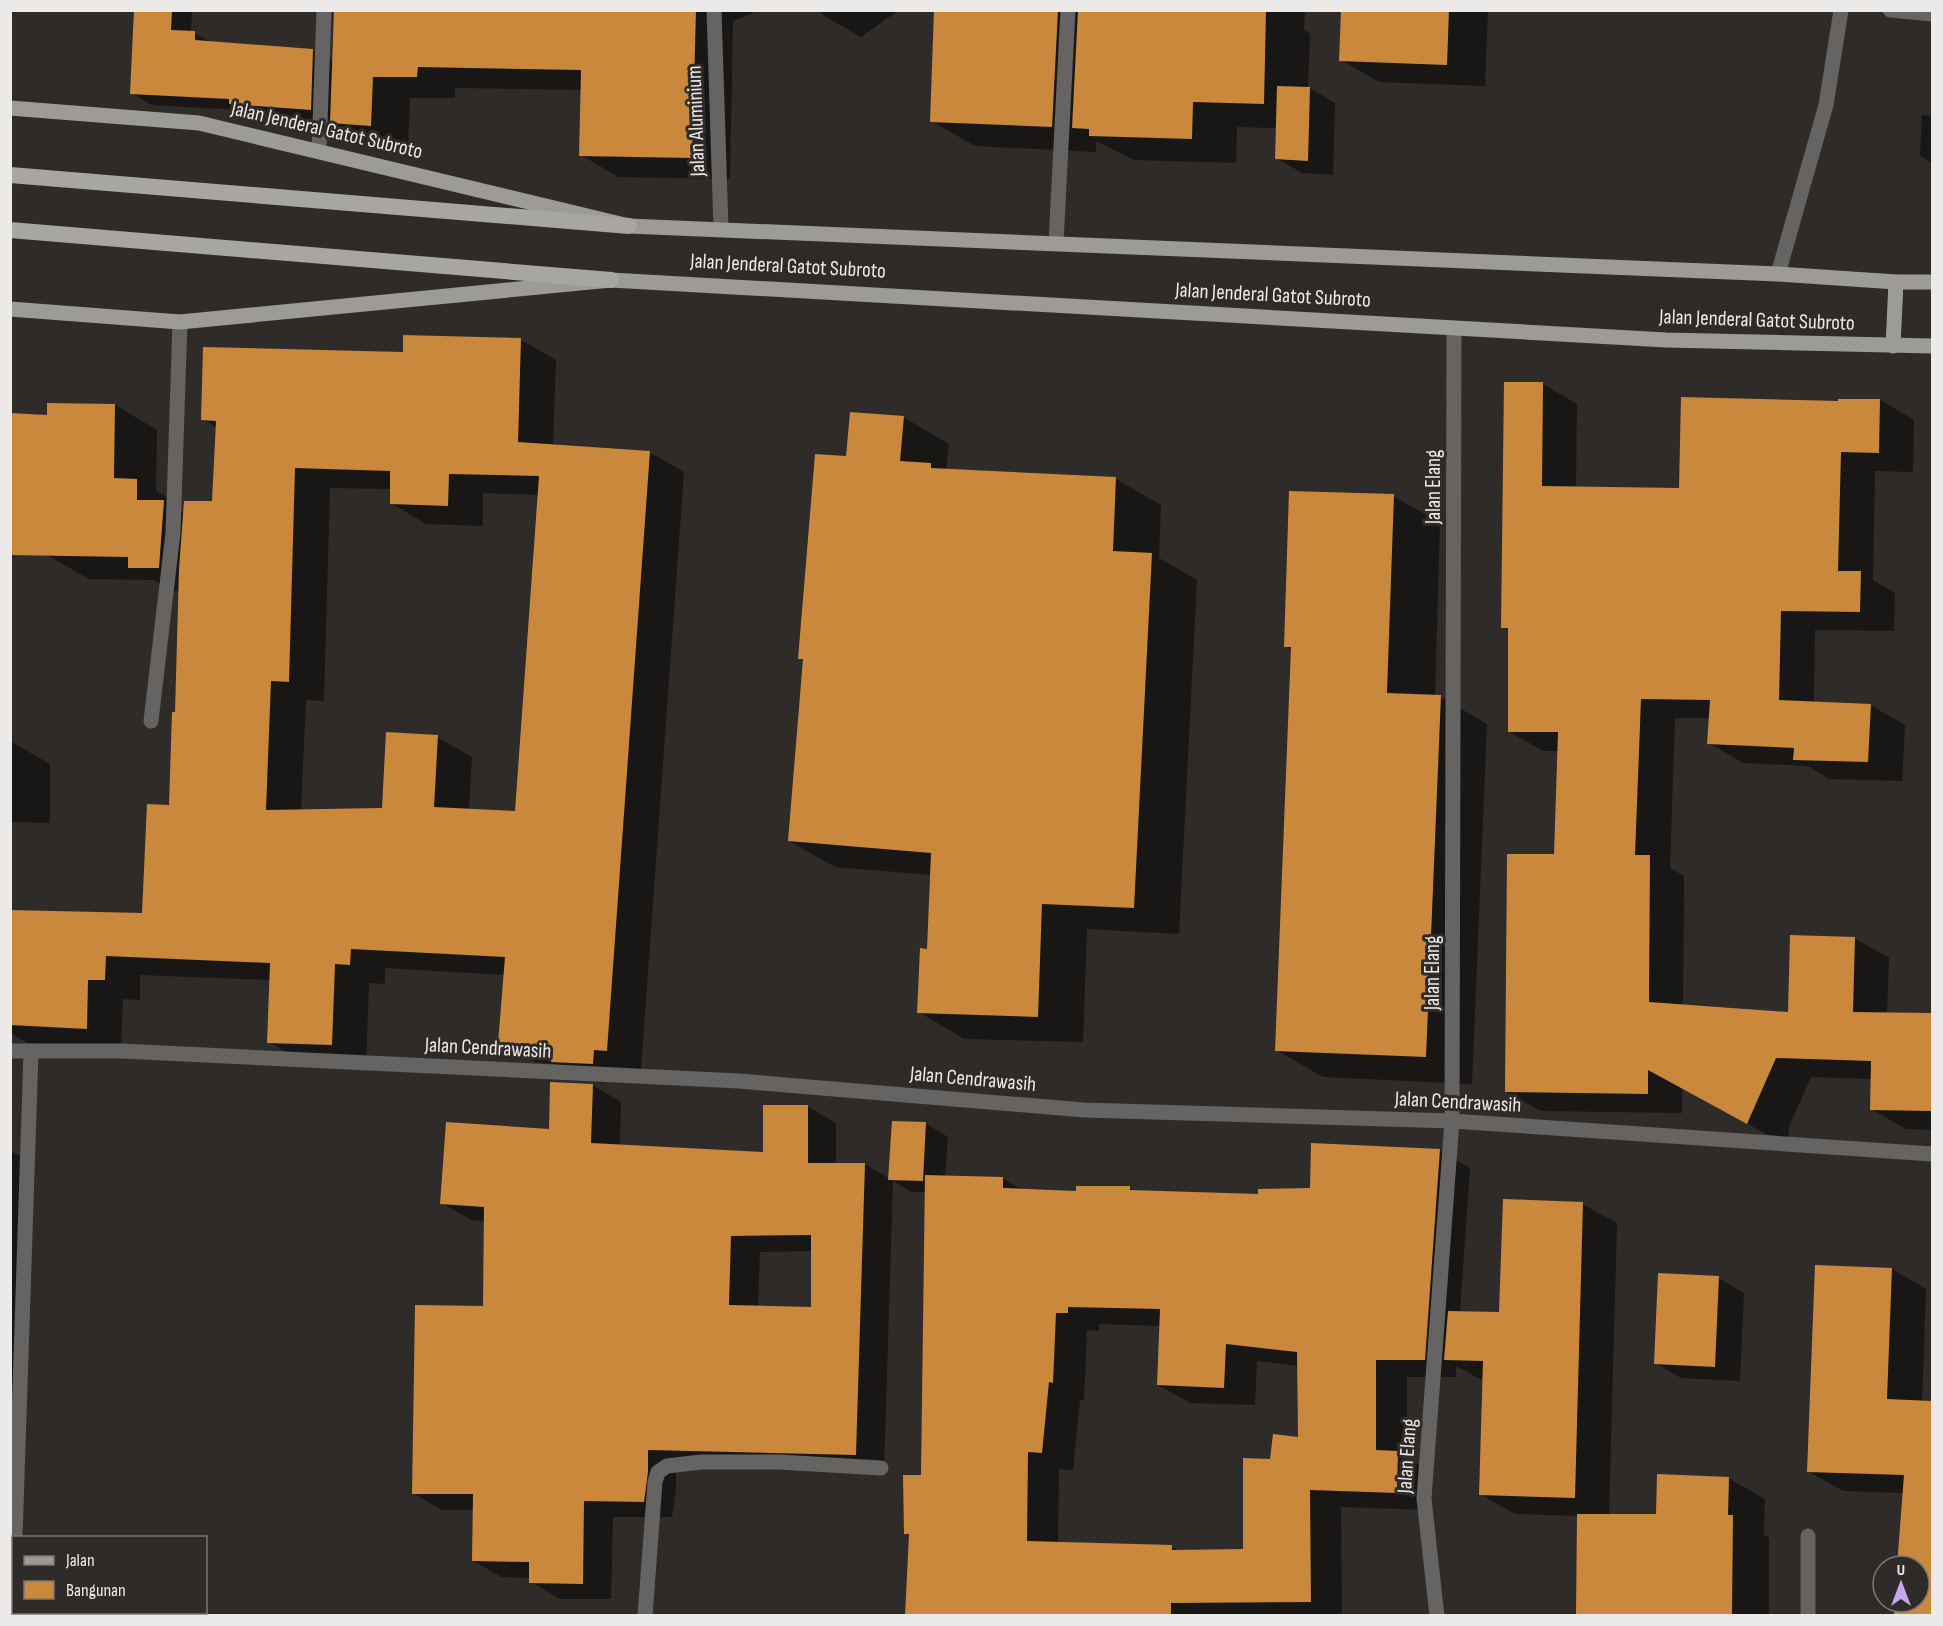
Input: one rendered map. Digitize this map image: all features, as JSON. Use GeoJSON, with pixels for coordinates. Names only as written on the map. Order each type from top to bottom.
{"type":"FeatureCollection","features":[{"type":"Feature","properties":{"kind":"highway","name":"Jalan Jenderal Gatot Subroto"},"geometry":{"type":"LineString","coordinates":[[10,175],[629,226]]}},
{"type":"Feature","properties":{"kind":"highway","name":"Jalan Jenderal Gatot Subroto"},"geometry":{"type":"LineString","coordinates":[[10,230],[611,280]]}},
{"type":"Feature","properties":{"kind":"main road","name":"Jalan Jenderal Gatot Subroto"},"geometry":{"type":"LineString","coordinates":[[10,108],[199,123],[629,226],[1932,282]]}},
{"type":"Feature","properties":{"kind":"main road","name":"Jalan Jenderal Gatot Subroto"},"geometry":{"type":"LineString","coordinates":[[10,309],[180,322],[611,280],[1666,340],[1932,346]]}},
{"type":"Feature","properties":{"kind":"main road"},"geometry":{"type":"LineString","coordinates":[[1893,346],[1896,282]]}},
{"type":"Feature","properties":{"kind":"street"},"geometry":{"type":"LineString","coordinates":[[319,152],[324,10]]}},
{"type":"Feature","properties":{"kind":"street","name":"Jalan Aluminium"},"geometry":{"type":"LineString","coordinates":[[714,10],[721,229]]}},
{"type":"Feature","properties":{"kind":"street"},"geometry":{"type":"LineString","coordinates":[[1056,243],[1068,10]]}},
{"type":"Feature","properties":{"kind":"street"},"geometry":{"type":"LineString","coordinates":[[1778,274],[1826,105],[1841,10]]}},
{"type":"Feature","properties":{"kind":"street"},"geometry":{"type":"LineString","coordinates":[[1890,10],[1932,14]]}},
{"type":"Feature","properties":{"kind":"street"},"geometry":{"type":"LineString","coordinates":[[151,721],[172,533],[180,322]]}},
{"type":"Feature","properties":{"kind":"street","name":"Jalan Elang"},"geometry":{"type":"LineString","coordinates":[[1437,1616],[1424,1499],[1452,1121],[1454,328]]}},
{"type":"Feature","properties":{"kind":"street","name":"Jalan Cendrawasih"},"geometry":{"type":"LineString","coordinates":[[10,1051],[122,1051],[739,1081],[1084,1110],[1452,1121],[1932,1155]]}},
{"type":"Feature","properties":{"kind":"street"},"geometry":{"type":"LineString","coordinates":[[15,1536],[31,1052]]}},
{"type":"Feature","properties":{"kind":"street"},"geometry":{"type":"LineString","coordinates":[[645,1616],[655,1482],[658,1472],[667,1466],[701,1462],[735,1462],[881,1468]]}},
{"type":"Feature","properties":{"kind":"street"},"geometry":{"type":"LineString","coordinates":[[1808,1536],[1808,1616]]}},
{"type":"Feature","properties":{"kind":"building"},"geometry":{"type":"Polygon","coordinates":[[[134,10],[172,10],[171,30],[195,31],[195,40],[313,49],[311,110],[229,104],[229,99],[130,94],[134,10]]]}},
{"type":"Feature","properties":{"kind":"building"},"geometry":{"type":"Polygon","coordinates":[[[334,10],[696,10],[692,158],[579,156],[581,70],[418,67],[417,77],[373,77],[371,126],[330,123],[334,10]]]}},
{"type":"Feature","properties":{"kind":"building"},"geometry":{"type":"Polygon","coordinates":[[[934,10],[1058,10],[1052,127],[930,122],[934,10]]]}},
{"type":"Feature","properties":{"kind":"building"},"geometry":{"type":"Polygon","coordinates":[[[1078,10],[1266,10],[1264,104],[1193,102],[1192,139],[1089,136],[1089,129],[1072,128],[1078,10]]]}},
{"type":"Feature","properties":{"kind":"building"},"geometry":{"type":"Polygon","coordinates":[[[1341,10],[1449,10],[1447,65],[1339,61],[1341,10]]]}},
{"type":"Feature","properties":{"kind":"building"},"geometry":{"type":"Polygon","coordinates":[[[1277,86],[1310,87],[1308,161],[1275,159],[1277,86]]]}},
{"type":"Feature","properties":{"kind":"building"},"geometry":{"type":"Polygon","coordinates":[[[403,335],[521,338],[518,442],[650,451],[607,1051],[594,1050],[593,1064],[551,1062],[551,1047],[498,1043],[505,957],[351,949],[350,965],[335,964],[332,1045],[267,1043],[270,963],[106,956],[105,980],[88,980],[87,1029],[10,1025],[10,910],[142,913],[147,804],[169,805],[184,501],[212,501],[216,421],[201,420],[203,347],[403,352],[403,335]],[[295,468],[289,682],[271,681],[266,810],[382,808],[386,732],[438,735],[434,807],[515,811],[539,476],[449,474],[448,506],[390,504],[390,471],[295,468]]]}},
{"type":"Feature","properties":{"kind":"building"},"geometry":{"type":"Polygon","coordinates":[[[1504,382],[1543,382],[1542,486],[1679,488],[1681,397],[1838,401],[1838,399],[1880,399],[1879,453],[1841,452],[1838,571],[1861,571],[1860,612],[1781,611],[1779,700],[1871,704],[1868,762],[1793,760],[1794,748],[1707,744],[1710,700],[1641,699],[1635,855],[1650,855],[1649,1002],[1788,1012],[1790,935],[1855,937],[1853,1012],[1932,1013],[1932,1111],[1870,1110],[1871,1061],[1776,1058],[1747,1124],[1648,1070],[1648,1094],[1505,1092],[1507,854],[1554,854],[1558,732],[1508,732],[1508,628],[1501,628],[1504,382]]]}},
{"type":"Feature","properties":{"kind":"building"},"geometry":{"type":"Polygon","coordinates":[[[47,403],[115,404],[114,478],[137,479],[137,500],[164,500],[159,568],[128,568],[128,557],[10,555],[10,413],[47,415],[47,403]]]}},
{"type":"Feature","properties":{"kind":"building"},"geometry":{"type":"Polygon","coordinates":[[[850,412],[904,416],[900,461],[931,463],[931,468],[1116,477],[1113,551],[1152,553],[1134,908],[1042,904],[1038,1017],[917,1013],[920,948],[927,949],[931,853],[788,841],[803,659],[798,659],[815,454],[846,456],[850,412]]]}},
{"type":"Feature","properties":{"kind":"building"},"geometry":{"type":"Polygon","coordinates":[[[1289,491],[1394,494],[1387,693],[1441,695],[1426,1057],[1275,1051],[1291,647],[1284,647],[1289,491]]]}},
{"type":"Feature","properties":{"kind":"building"},"geometry":{"type":"Polygon","coordinates":[[[550,1082],[593,1084],[591,1143],[763,1152],[763,1105],[808,1105],[808,1163],[865,1163],[856,1455],[648,1450],[644,1502],[584,1501],[583,1584],[529,1583],[529,1562],[472,1561],[473,1494],[412,1494],[415,1305],[483,1306],[484,1207],[440,1204],[446,1122],[549,1129],[550,1082]],[[811,1235],[731,1236],[729,1305],[811,1307],[811,1235]]]}},
{"type":"Feature","properties":{"kind":"building"},"geometry":{"type":"Polygon","coordinates":[[[892,1121],[926,1122],[923,1181],[888,1180],[892,1121]]]}},
{"type":"Feature","properties":{"kind":"building"},"geometry":{"type":"Polygon","coordinates":[[[1311,1143],[1440,1149],[1425,1360],[1376,1360],[1376,1450],[1398,1451],[1397,1493],[1310,1490],[1311,1602],[1171,1603],[1171,1616],[905,1616],[909,1534],[904,1534],[903,1475],[921,1475],[925,1175],[1003,1177],[1003,1188],[1076,1191],[1076,1186],[1130,1186],[1130,1190],[1258,1194],[1258,1189],[1310,1188],[1311,1143]],[[1068,1307],[1068,1313],[1056,1313],[1053,1383],[1049,1382],[1042,1453],[1028,1452],[1027,1541],[1172,1545],[1172,1550],[1243,1549],[1243,1458],[1270,1459],[1273,1434],[1298,1437],[1297,1352],[1226,1344],[1224,1388],[1157,1385],[1160,1309],[1068,1307]]]}},
{"type":"Feature","properties":{"kind":"building"},"geometry":{"type":"Polygon","coordinates":[[[1503,1199],[1583,1202],[1575,1498],[1479,1495],[1483,1361],[1444,1360],[1448,1311],[1499,1312],[1503,1199]]]}},
{"type":"Feature","properties":{"kind":"building"},"geometry":{"type":"Polygon","coordinates":[[[1815,1265],[1892,1268],[1887,1399],[1932,1401],[1932,1616],[1894,1616],[1894,1614],[1931,1614],[1931,1554],[1898,1554],[1904,1475],[1807,1472],[1815,1265]]]}},
{"type":"Feature","properties":{"kind":"building"},"geometry":{"type":"Polygon","coordinates":[[[1658,1273],[1719,1276],[1715,1367],[1654,1364],[1658,1273]]]}},
{"type":"Feature","properties":{"kind":"building"},"geometry":{"type":"Polygon","coordinates":[[[1657,1474],[1729,1477],[1728,1515],[1733,1515],[1732,1616],[1576,1616],[1577,1514],[1656,1514],[1657,1474]]]}}]}
